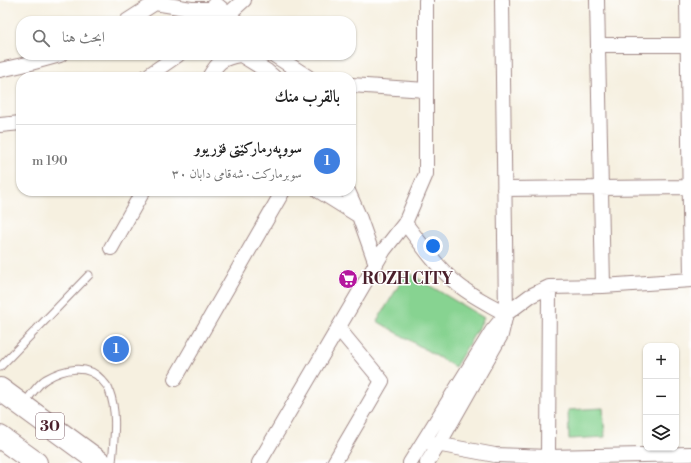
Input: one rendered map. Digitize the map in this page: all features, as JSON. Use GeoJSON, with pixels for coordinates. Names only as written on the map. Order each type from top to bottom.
{"type":"FeatureCollection","features":[{"type":"Feature","properties":{"kind":"main road","name":"30"},"geometry":{"type":"LineString","coordinates":[[0,389],[100,463]]}},
{"type":"Feature","properties":{"kind":"main road","name":"30"},"geometry":{"type":"LineString","coordinates":[[0,437],[36,463]]}},
{"type":"Feature","properties":{"kind":"street"},"geometry":{"type":"LineString","coordinates":[[135,16],[155,3],[224,13],[244,0]]}},
{"type":"Feature","properties":{"kind":"street"},"geometry":{"type":"LineString","coordinates":[[259,463],[384,250],[405,223],[426,174],[426,0]]}},
{"type":"Feature","properties":{"kind":"street"},"geometry":{"type":"LineString","coordinates":[[427,463],[500,335],[506,314],[502,0]]}},
{"type":"Feature","properties":{"kind":"street"},"geometry":{"type":"LineString","coordinates":[[597,0],[602,286]]}},
{"type":"Feature","properties":{"kind":"street"},"geometry":{"type":"LineString","coordinates":[[411,463],[492,331],[506,314],[530,296],[549,287],[602,286],[691,280],[687,0]]}},
{"type":"Feature","properties":{"kind":"street"},"geometry":{"type":"LineString","coordinates":[[598,45],[688,45]]}},
{"type":"Feature","properties":{"kind":"street"},"geometry":{"type":"LineString","coordinates":[[0,70],[42,60]]}},
{"type":"Feature","properties":{"kind":"street"},"geometry":{"type":"LineString","coordinates":[[153,72],[171,60]]}},
{"type":"Feature","properties":{"kind":"street"},"geometry":{"type":"LineString","coordinates":[[212,72],[217,64],[223,60]]}},
{"type":"Feature","properties":{"kind":"street"},"geometry":{"type":"LineString","coordinates":[[249,60],[269,72]]}},
{"type":"Feature","properties":{"kind":"street"},"geometry":{"type":"LineString","coordinates":[[282,60],[300,72]]}},
{"type":"Feature","properties":{"kind":"street"},"geometry":{"type":"LineString","coordinates":[[356,85],[426,90]]}},
{"type":"Feature","properties":{"kind":"street"},"geometry":{"type":"LineString","coordinates":[[0,125],[16,123]]}},
{"type":"Feature","properties":{"kind":"street"},"geometry":{"type":"LineString","coordinates":[[504,189],[690,187]]}},
{"type":"Feature","properties":{"kind":"street"},"geometry":{"type":"LineString","coordinates":[[111,248],[140,196]]}},
{"type":"Feature","properties":{"kind":"street"},"geometry":{"type":"LineString","coordinates":[[175,379],[280,196]]}},
{"type":"Feature","properties":{"kind":"street"},"geometry":{"type":"LineString","coordinates":[[327,196],[359,216]]}},
{"type":"Feature","properties":{"kind":"street"},"geometry":{"type":"LineString","coordinates":[[350,196],[376,264]]}},
{"type":"Feature","properties":{"kind":"street"},"geometry":{"type":"LineString","coordinates":[[405,223],[447,275],[466,290],[506,314]]}},
{"type":"Feature","properties":{"kind":"street"},"geometry":{"type":"LineString","coordinates":[[548,457],[549,287]]}},
{"type":"Feature","properties":{"kind":"street"},"geometry":{"type":"LineString","coordinates":[[334,463],[382,381],[338,328]]}},
{"type":"Feature","properties":{"kind":"street"},"geometry":{"type":"LineString","coordinates":[[424,442],[495,455],[548,457],[691,454]]}},
{"type":"Feature","properties":{"kind":"lane"},"geometry":{"type":"LineString","coordinates":[[0,367],[89,275]]}},
{"type":"Feature","properties":{"kind":"lane"},"geometry":{"type":"LineString","coordinates":[[22,406],[44,379],[68,370],[85,369],[97,375],[109,388],[114,407],[112,463]]}},
{"type":"Feature","properties":{"kind":"green space"},"geometry":{"type":"Polygon","coordinates":[[[407,272],[484,318],[455,367],[377,321],[407,272]]]}},
{"type":"Feature","properties":{"kind":"green space"},"geometry":{"type":"Polygon","coordinates":[[[603,408],[605,437],[569,439],[568,410],[603,408]]]}},
{"type":"Feature","properties":{"kind":"place","name":"ROZH CITY"},"geometry":{"type":"Point","coordinates":[348,279]}},
{"type":"Feature","properties":{"kind":"place","name":"سووپەرمارکێتی فۆر یوو"},"geometry":{"type":"Point","coordinates":[116,349]}}]}
